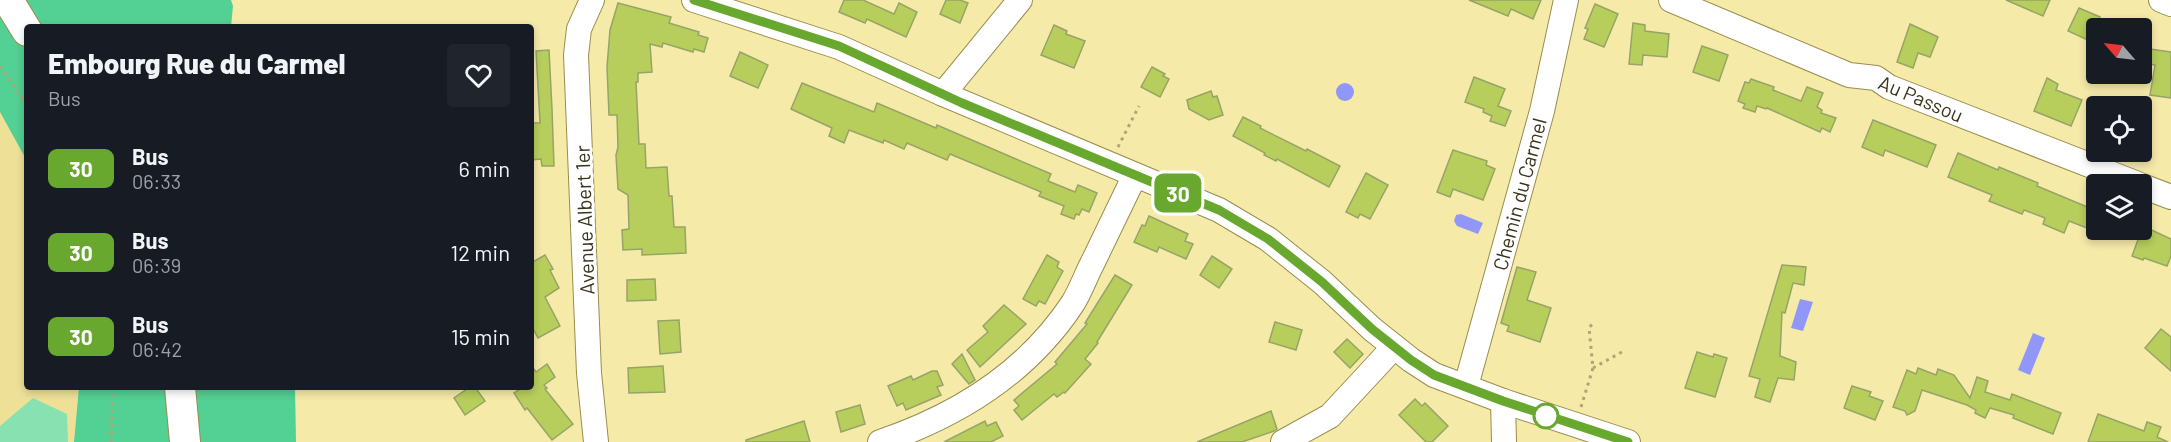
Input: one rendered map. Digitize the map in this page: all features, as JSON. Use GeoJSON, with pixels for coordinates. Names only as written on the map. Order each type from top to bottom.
{"type":"FeatureCollection","features":[{"type":"Feature","properties":{"kind":"main road"},"geometry":{"type":"LineString","coordinates":[[8,0],[24,26]]}},
{"type":"Feature","properties":{"kind":"main road"},"geometry":{"type":"LineString","coordinates":[[180,390],[185,442]]}},
{"type":"Feature","properties":{"kind":"street","name":"Avenue Albert 1er"},"geometry":{"type":"LineString","coordinates":[[592,0],[579,29],[576,55],[590,373],[596,442]]}},
{"type":"Feature","properties":{"kind":"street"},"geometry":{"type":"LineString","coordinates":[[943,94],[1020,0]]}},
{"type":"Feature","properties":{"kind":"street","name":"Chemin du Carmel"},"geometry":{"type":"LineString","coordinates":[[1466,386],[1542,111],[1566,0]]}},
{"type":"Feature","properties":{"kind":"street","name":"Au Passou"},"geometry":{"type":"LineString","coordinates":[[1671,0],[1849,75],[1876,78],[1889,87],[2112,174]]}},
{"type":"Feature","properties":{"kind":"street"},"geometry":{"type":"LineString","coordinates":[[2161,0],[2171,4]]}},
{"type":"Feature","properties":{"kind":"street"},"geometry":{"type":"LineString","coordinates":[[709,2],[762,11],[943,94],[1219,210],[1268,239],[1322,282],[1394,347],[1434,375],[1503,401],[1628,442]]}},
{"type":"Feature","properties":{"kind":"street"},"geometry":{"type":"LineString","coordinates":[[880,442],[936,420],[973,400],[1014,369],[1049,334],[1074,302],[1135,175]]}},
{"type":"Feature","properties":{"kind":"street","name":"Au Passou"},"geometry":{"type":"LineString","coordinates":[[2152,190],[2171,197]]}},
{"type":"Feature","properties":{"kind":"street"},"geometry":{"type":"LineString","coordinates":[[1283,442],[1330,416],[1394,347]]}},
{"type":"Feature","properties":{"kind":"street"},"geometry":{"type":"LineString","coordinates":[[1503,401],[1504,442]]}},
{"type":"Feature","properties":{"kind":"path"},"geometry":{"type":"LineString","coordinates":[[0,66],[24,102]]}},
{"type":"Feature","properties":{"kind":"path"},"geometry":{"type":"LineString","coordinates":[[1108,164],[1139,106]]}},
{"type":"Feature","properties":{"kind":"path"},"geometry":{"type":"LineString","coordinates":[[1576,426],[1593,368],[1589,327],[1593,323]]}},
{"type":"Feature","properties":{"kind":"path"},"geometry":{"type":"LineString","coordinates":[[1593,368],[1622,352]]}},
{"type":"Feature","properties":{"kind":"path"},"geometry":{"type":"LineString","coordinates":[[111,442],[113,390]]}},
{"type":"Feature","properties":{"kind":"shaded area"},"geometry":{"type":"Polygon","coordinates":[[[0,112],[24,156],[24,390],[79,390],[74,442],[0,442],[0,112]]]}},
{"type":"Feature","properties":{"kind":"green space"},"geometry":{"type":"Polygon","coordinates":[[[0,0],[231,0],[233,6],[231,24],[24,24],[24,156],[0,112],[0,0]]]}},
{"type":"Feature","properties":{"kind":"green space"},"geometry":{"type":"Polygon","coordinates":[[[79,390],[295,390],[296,442],[74,442],[79,390]]]}},
{"type":"Feature","properties":{"kind":"green space"},"geometry":{"type":"Polygon","coordinates":[[[33,398],[67,414],[68,442],[0,442],[0,426],[33,398]]]}},
{"type":"Feature","properties":{"kind":"water"},"geometry":{"type":"Polygon","coordinates":[[[1345,83],[1351,86],[1354,92],[1351,98],[1345,101],[1339,98],[1336,92],[1339,86],[1345,83]]]}},
{"type":"Feature","properties":{"kind":"water"},"geometry":{"type":"Polygon","coordinates":[[[1461,214],[1483,223],[1478,234],[1457,226],[1454,221],[1456,215],[1461,214]]]}},
{"type":"Feature","properties":{"kind":"water"},"geometry":{"type":"Polygon","coordinates":[[[1800,299],[1813,302],[1803,331],[1791,328],[1800,299]]]}},
{"type":"Feature","properties":{"kind":"water"},"geometry":{"type":"Polygon","coordinates":[[[2033,333],[2045,338],[2030,375],[2018,370],[2033,333]]]}},
{"type":"Feature","properties":{"kind":"building"},"geometry":{"type":"Polygon","coordinates":[[[844,0],[863,0],[894,14],[899,3],[917,12],[906,37],[867,19],[865,23],[839,12],[844,0]]]}},
{"type":"Feature","properties":{"kind":"building"},"geometry":{"type":"Polygon","coordinates":[[[946,0],[960,0],[968,3],[960,23],[940,14],[946,0]]]}},
{"type":"Feature","properties":{"kind":"building"},"geometry":{"type":"Polygon","coordinates":[[[1469,0],[1541,0],[1533,19],[1511,9],[1508,16],[1469,0]]]}},
{"type":"Feature","properties":{"kind":"building"},"geometry":{"type":"Polygon","coordinates":[[[2006,0],[2050,0],[2043,16],[2006,0]]]}},
{"type":"Feature","properties":{"kind":"building"},"geometry":{"type":"Polygon","coordinates":[[[618,3],[671,17],[669,23],[699,32],[698,35],[708,38],[704,52],[694,49],[693,52],[663,43],[662,47],[650,44],[652,72],[638,73],[638,82],[636,82],[639,144],[645,144],[646,168],[667,167],[674,227],[685,227],[686,253],[642,255],[642,249],[623,250],[622,230],[629,229],[628,195],[618,189],[617,115],[609,115],[607,67],[610,30],[618,3]]]}},
{"type":"Feature","properties":{"kind":"building"},"geometry":{"type":"Polygon","coordinates":[[[1595,4],[1618,14],[1604,47],[1584,39],[1588,29],[1585,28],[1595,4]]]}},
{"type":"Feature","properties":{"kind":"building"},"geometry":{"type":"Polygon","coordinates":[[[2079,8],[2100,17],[2086,18],[2086,39],[2068,31],[2079,8]]]}},
{"type":"Feature","properties":{"kind":"building"},"geometry":{"type":"Polygon","coordinates":[[[1633,23],[1645,25],[1645,31],[1669,34],[1667,57],[1643,55],[1642,65],[1629,64],[1633,23]]]}},
{"type":"Feature","properties":{"kind":"building"},"geometry":{"type":"Polygon","coordinates":[[[1910,24],[1938,37],[1930,57],[1918,53],[1913,68],[1897,62],[1910,24]]]}},
{"type":"Feature","properties":{"kind":"building"},"geometry":{"type":"Polygon","coordinates":[[[1054,25],[1067,31],[1066,34],[1085,41],[1074,68],[1041,55],[1054,25]]]}},
{"type":"Feature","properties":{"kind":"building"},"geometry":{"type":"Polygon","coordinates":[[[1702,46],[1728,55],[1719,81],[1693,72],[1702,46]]]}},
{"type":"Feature","properties":{"kind":"building"},"geometry":{"type":"Polygon","coordinates":[[[2152,49],[2171,52],[2171,98],[2150,95],[2155,65],[2152,65],[2152,49]]]}},
{"type":"Feature","properties":{"kind":"building"},"geometry":{"type":"Polygon","coordinates":[[[549,50],[554,166],[542,166],[541,159],[534,160],[534,123],[540,123],[536,51],[549,50]]]}},
{"type":"Feature","properties":{"kind":"building"},"geometry":{"type":"Polygon","coordinates":[[[740,52],[768,65],[758,88],[730,76],[740,52]]]}},
{"type":"Feature","properties":{"kind":"building"},"geometry":{"type":"Polygon","coordinates":[[[1152,67],[1169,79],[1160,97],[1141,87],[1152,67]]]}},
{"type":"Feature","properties":{"kind":"building"},"geometry":{"type":"Polygon","coordinates":[[[1474,77],[1505,89],[1498,106],[1511,111],[1505,126],[1490,121],[1492,116],[1483,112],[1484,109],[1465,102],[1474,77]]]}},
{"type":"Feature","properties":{"kind":"building"},"geometry":{"type":"Polygon","coordinates":[[[2047,78],[2058,84],[2056,90],[2082,100],[2071,126],[2034,111],[2047,78]]]}},
{"type":"Feature","properties":{"kind":"building"},"geometry":{"type":"Polygon","coordinates":[[[1751,79],[1774,87],[1773,90],[1801,101],[1807,87],[1823,93],[1817,107],[1822,110],[1821,113],[1836,118],[1830,132],[1822,128],[1820,132],[1767,108],[1757,106],[1755,112],[1743,108],[1745,104],[1738,101],[1745,82],[1749,83],[1751,79]]]}},
{"type":"Feature","properties":{"kind":"building"},"geometry":{"type":"Polygon","coordinates":[[[802,83],[874,112],[877,103],[936,128],[937,125],[1051,174],[1048,181],[1075,192],[1078,185],[1097,193],[1089,212],[1082,209],[1074,219],[1061,214],[1064,206],[1039,196],[1041,192],[950,154],[947,160],[907,143],[904,149],[884,140],[883,143],[849,130],[844,143],[829,136],[832,128],[791,109],[802,83]]]}},
{"type":"Feature","properties":{"kind":"building"},"geometry":{"type":"Polygon","coordinates":[[[1211,91],[1213,97],[1217,96],[1223,115],[1209,120],[1189,109],[1187,100],[1211,91]]]}},
{"type":"Feature","properties":{"kind":"building"},"geometry":{"type":"Polygon","coordinates":[[[1243,117],[1261,126],[1260,128],[1340,166],[1329,187],[1277,159],[1276,161],[1264,155],[1265,153],[1233,136],[1243,117]]]}},
{"type":"Feature","properties":{"kind":"building"},"geometry":{"type":"Polygon","coordinates":[[[1873,120],[1936,145],[1927,167],[1885,150],[1883,156],[1862,147],[1873,120]]]}},
{"type":"Feature","properties":{"kind":"building"},"geometry":{"type":"Polygon","coordinates":[[[1453,150],[1487,161],[1486,165],[1495,169],[1483,200],[1453,189],[1450,197],[1437,192],[1453,150]]]}},
{"type":"Feature","properties":{"kind":"building"},"geometry":{"type":"Polygon","coordinates":[[[1958,153],[1998,170],[1999,167],[2086,206],[2086,228],[2069,221],[2064,233],[2043,224],[2045,218],[2024,210],[2022,214],[1989,201],[1992,195],[1948,177],[1958,153]]]}},
{"type":"Feature","properties":{"kind":"building"},"geometry":{"type":"Polygon","coordinates":[[[1366,173],[1388,185],[1370,219],[1360,214],[1358,218],[1346,212],[1366,173]]]}},
{"type":"Feature","properties":{"kind":"building"},"geometry":{"type":"Polygon","coordinates":[[[1149,216],[1188,234],[1185,241],[1193,244],[1186,259],[1159,247],[1157,252],[1134,242],[1149,216]]]}},
{"type":"Feature","properties":{"kind":"building"},"geometry":{"type":"Polygon","coordinates":[[[2152,230],[2171,239],[2171,256],[2167,266],[2132,256],[2138,240],[2152,240],[2152,230]]]}},
{"type":"Feature","properties":{"kind":"building"},"geometry":{"type":"Polygon","coordinates":[[[545,255],[553,269],[550,270],[559,288],[545,297],[560,326],[538,338],[534,331],[534,261],[545,255]]]}},
{"type":"Feature","properties":{"kind":"building"},"geometry":{"type":"Polygon","coordinates":[[[1047,255],[1059,262],[1057,267],[1063,271],[1045,304],[1039,301],[1036,306],[1023,299],[1047,255]]]}},
{"type":"Feature","properties":{"kind":"building"},"geometry":{"type":"Polygon","coordinates":[[[1212,256],[1232,269],[1219,288],[1200,275],[1212,256]]]}},
{"type":"Feature","properties":{"kind":"building"},"geometry":{"type":"Polygon","coordinates":[[[1782,265],[1806,267],[1804,285],[1793,283],[1785,313],[1782,312],[1780,356],[1796,362],[1794,380],[1778,378],[1770,402],[1755,397],[1760,379],[1749,376],[1782,265]]]}},
{"type":"Feature","properties":{"kind":"building"},"geometry":{"type":"Polygon","coordinates":[[[1517,267],[1536,272],[1527,300],[1551,308],[1540,342],[1507,331],[1509,326],[1501,323],[1517,267]]]}},
{"type":"Feature","properties":{"kind":"building"},"geometry":{"type":"Polygon","coordinates":[[[1115,275],[1132,285],[1098,343],[1085,359],[1091,364],[1065,393],[1057,397],[1054,394],[1022,420],[1014,410],[1019,406],[1014,400],[1057,364],[1055,362],[1087,324],[1085,323],[1115,275]]]}},
{"type":"Feature","properties":{"kind":"building"},"geometry":{"type":"Polygon","coordinates":[[[655,279],[656,300],[627,301],[627,280],[655,279]]]}},
{"type":"Feature","properties":{"kind":"building"},"geometry":{"type":"Polygon","coordinates":[[[1004,305],[1026,324],[980,367],[967,350],[988,332],[983,326],[1004,305]]]}},
{"type":"Feature","properties":{"kind":"building"},"geometry":{"type":"Polygon","coordinates":[[[679,320],[681,352],[660,354],[658,321],[679,320]]]}},
{"type":"Feature","properties":{"kind":"building"},"geometry":{"type":"Polygon","coordinates":[[[1275,322],[1302,330],[1296,350],[1269,342],[1275,322]]]}},
{"type":"Feature","properties":{"kind":"building"},"geometry":{"type":"Polygon","coordinates":[[[2161,329],[2171,337],[2171,371],[2145,348],[2161,329]]]}},
{"type":"Feature","properties":{"kind":"building"},"geometry":{"type":"Polygon","coordinates":[[[1347,339],[1363,354],[1350,368],[1334,352],[1347,339]]]}},
{"type":"Feature","properties":{"kind":"building"},"geometry":{"type":"Polygon","coordinates":[[[1697,352],[1727,358],[1715,397],[1685,388],[1697,352]]]}},
{"type":"Feature","properties":{"kind":"building"},"geometry":{"type":"Polygon","coordinates":[[[962,354],[975,380],[969,384],[952,364],[962,354]]]}},
{"type":"Feature","properties":{"kind":"building"},"geometry":{"type":"Polygon","coordinates":[[[547,364],[555,377],[544,385],[547,388],[545,389],[573,424],[552,440],[527,408],[525,410],[514,393],[518,390],[534,390],[534,369],[536,372],[547,364]]]}},
{"type":"Feature","properties":{"kind":"building"},"geometry":{"type":"Polygon","coordinates":[[[663,366],[665,392],[629,393],[628,368],[663,366]]]}},
{"type":"Feature","properties":{"kind":"building"},"geometry":{"type":"Polygon","coordinates":[[[1918,368],[1936,375],[1938,369],[1954,375],[1970,398],[1977,377],[1988,381],[1985,392],[2010,400],[2012,394],[2061,413],[2053,434],[2013,418],[2014,415],[1990,408],[1985,418],[1975,413],[1976,410],[1967,405],[1922,390],[1915,411],[1907,415],[1905,411],[1893,407],[1907,370],[1916,374],[1918,368]]]}},
{"type":"Feature","properties":{"kind":"building"},"geometry":{"type":"Polygon","coordinates":[[[937,371],[943,385],[937,387],[941,395],[906,410],[903,403],[897,406],[888,386],[911,376],[913,380],[937,371]]]}},
{"type":"Feature","properties":{"kind":"building"},"geometry":{"type":"Polygon","coordinates":[[[1852,386],[1871,392],[1869,396],[1883,401],[1875,420],[1844,408],[1852,386]]]}},
{"type":"Feature","properties":{"kind":"building"},"geometry":{"type":"Polygon","coordinates":[[[466,390],[477,390],[485,401],[465,415],[454,398],[466,390]]]}},
{"type":"Feature","properties":{"kind":"building"},"geometry":{"type":"Polygon","coordinates":[[[1415,399],[1422,406],[1425,403],[1448,426],[1432,442],[1426,442],[1399,415],[1415,399]]]}},
{"type":"Feature","properties":{"kind":"building"},"geometry":{"type":"Polygon","coordinates":[[[860,405],[865,424],[841,432],[836,412],[860,405]]]}},
{"type":"Feature","properties":{"kind":"building"},"geometry":{"type":"Polygon","coordinates":[[[1271,411],[1277,429],[1274,431],[1242,442],[1197,442],[1271,411]]]}},
{"type":"Feature","properties":{"kind":"building"},"geometry":{"type":"Polygon","coordinates":[[[2098,414],[2144,431],[2147,422],[2161,427],[2157,437],[2168,442],[2088,442],[2098,414]]]}},
{"type":"Feature","properties":{"kind":"building"},"geometry":{"type":"Polygon","coordinates":[[[804,421],[810,442],[746,442],[746,440],[804,421]]]}},
{"type":"Feature","properties":{"kind":"building"},"geometry":{"type":"Polygon","coordinates":[[[985,421],[987,426],[996,422],[1003,436],[991,442],[944,442],[985,421]]]}},
{"type":"Feature","properties":{"kind":"bus line","name":"30"},"geometry":{"type":"LineString","coordinates":[[694,0],[839,46],[962,103],[1219,210],[1268,239],[1322,282],[1372,329],[1434,375],[1503,401],[1628,442]]}}]}
